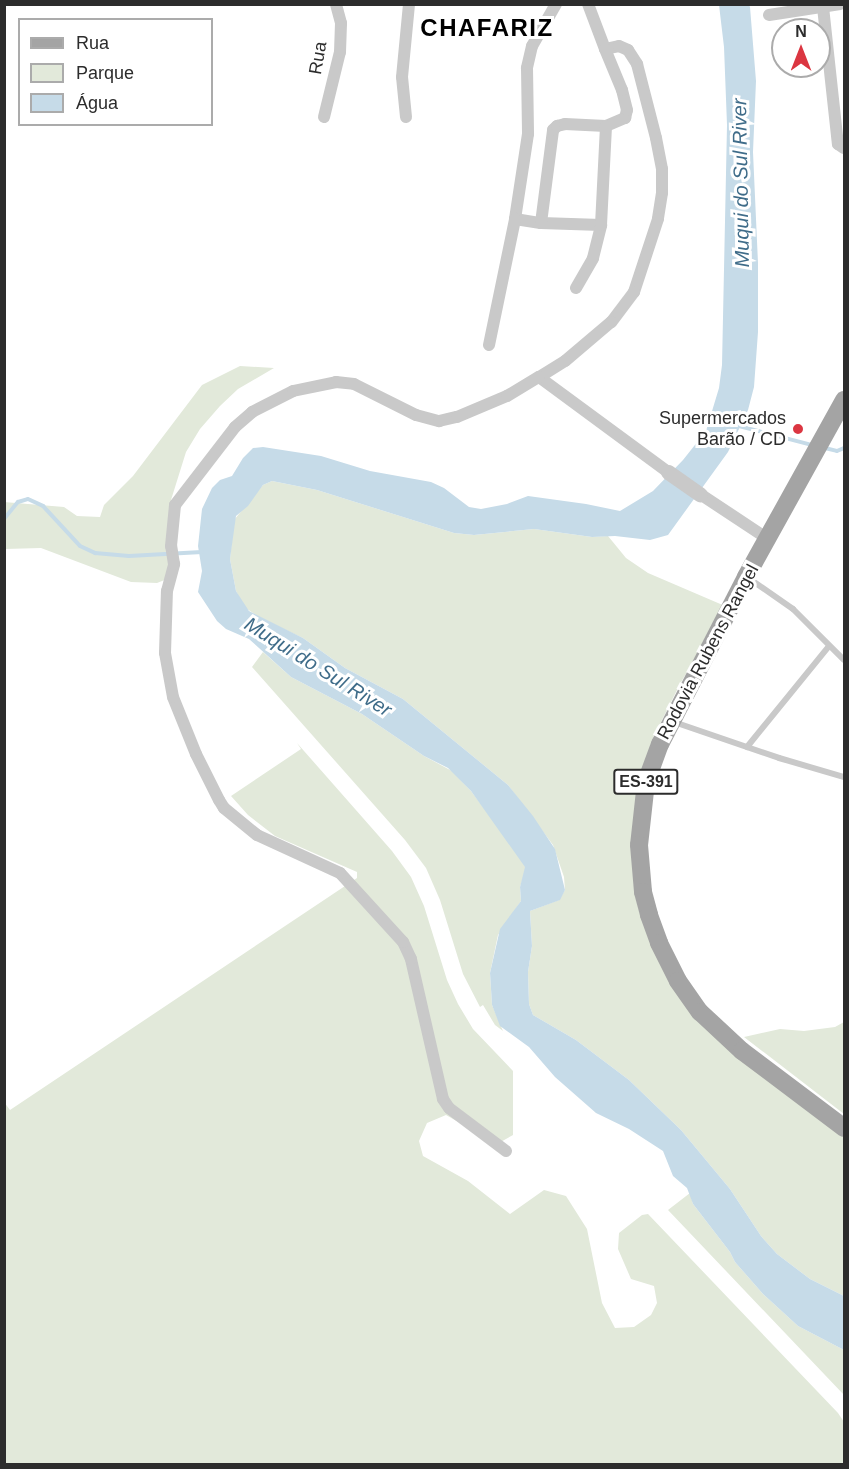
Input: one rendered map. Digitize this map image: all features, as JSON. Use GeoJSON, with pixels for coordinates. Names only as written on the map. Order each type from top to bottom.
{"type":"FeatureCollection","features":[{"type":"Feature","properties":{"kind":"main road","name":"Rodovia Rubens Rangel"},"geometry":{"type":"LineString","coordinates":[[844,400],[746,577],[670,721],[646,782],[640,815],[639,845],[643,892],[658,943],[678,981],[700,1012],[742,1051],[844,1128]]}},
{"type":"Feature","properties":{"kind":"street","name":"Rua"},"geometry":{"type":"LineString","coordinates":[[324,117],[340,52],[341,23],[336,4]]}},
{"type":"Feature","properties":{"kind":"street"},"geometry":{"type":"LineString","coordinates":[[406,117],[402,77],[409,4]]}},
{"type":"Feature","properties":{"kind":"street"},"geometry":{"type":"LineString","coordinates":[[489,345],[515,219],[528,134],[527,68],[531,46],[556,4]]}},
{"type":"Feature","properties":{"kind":"street"},"geometry":{"type":"LineString","coordinates":[[541,223],[553,130],[565,124],[606,126],[625,118],[627,110],[588,4]]}},
{"type":"Feature","properties":{"kind":"street"},"geometry":{"type":"LineString","coordinates":[[769,15],[840,4]]}},
{"type":"Feature","properties":{"kind":"street"},"geometry":{"type":"LineString","coordinates":[[823,7],[838,144],[844,148]]}},
{"type":"Feature","properties":{"kind":"street"},"geometry":{"type":"LineString","coordinates":[[506,1151],[449,1108],[443,1099],[411,959],[403,942],[346,878],[315,860],[257,835],[224,808],[219,801],[196,754],[173,697],[165,652],[167,591],[174,564],[171,546],[175,505],[227,436],[252,412],[293,391],[336,382],[354,384],[427,420],[439,421],[457,417],[507,396],[565,361],[611,322],[629,299],[646,262],[658,219],[662,170],[638,64],[628,50],[620,46],[605,48]]}},
{"type":"Feature","properties":{"kind":"street"},"geometry":{"type":"LineString","coordinates":[[576,288],[593,258],[601,225],[606,126]]}},
{"type":"Feature","properties":{"kind":"street"},"geometry":{"type":"LineString","coordinates":[[515,219],[541,223],[601,225]]}},
{"type":"Feature","properties":{"kind":"street"},"geometry":{"type":"LineString","coordinates":[[538,377],[668,472],[768,539]]}},
{"type":"Feature","properties":{"kind":"lane"},"geometry":{"type":"LineString","coordinates":[[746,577],[793,609],[844,660]]}},
{"type":"Feature","properties":{"kind":"lane"},"geometry":{"type":"LineString","coordinates":[[747,747],[829,646]]}},
{"type":"Feature","properties":{"kind":"lane"},"geometry":{"type":"LineString","coordinates":[[670,721],[844,777]]}},
{"type":"Feature","properties":{"kind":"green space"},"geometry":{"type":"Polygon","coordinates":[[[240,366],[274,368],[238,389],[220,406],[200,429],[186,452],[171,500],[168,555],[172,577],[157,583],[131,582],[41,548],[5,549],[4,502],[64,507],[77,516],[100,517],[104,505],[133,476],[202,385],[240,366]]]}},
{"type":"Feature","properties":{"kind":"green space"},"geometry":{"type":"Polygon","coordinates":[[[272,481],[317,490],[454,533],[474,535],[534,529],[592,537],[608,536],[626,558],[648,573],[725,606],[680,684],[652,740],[639,783],[659,962],[844,1136],[844,1296],[810,1279],[777,1254],[761,1236],[730,1189],[681,1130],[629,1080],[576,1040],[533,1015],[529,1004],[528,972],[532,946],[530,911],[559,900],[565,890],[564,877],[553,845],[508,785],[403,699],[345,668],[303,638],[262,619],[244,607],[236,591],[230,559],[234,520],[263,485],[272,481]]]}},
{"type":"Feature","properties":{"kind":"green space"},"geometry":{"type":"Polygon","coordinates":[[[263,652],[291,677],[362,714],[424,756],[452,771],[471,791],[522,859],[526,869],[520,887],[521,901],[498,935],[490,973],[492,1005],[503,1031],[495,1025],[483,1005],[480,1007],[463,974],[440,900],[426,868],[405,840],[252,667],[263,652]]]}},
{"type":"Feature","properties":{"kind":"green space"},"geometry":{"type":"Polygon","coordinates":[[[297,743],[392,851],[411,877],[424,906],[447,980],[458,1004],[473,1029],[513,1071],[513,1135],[497,1144],[446,1115],[427,1123],[419,1141],[423,1156],[468,1181],[510,1214],[544,1190],[566,1196],[587,1229],[602,1303],[615,1328],[634,1327],[651,1315],[657,1303],[654,1286],[631,1279],[618,1249],[619,1233],[642,1215],[648,1214],[838,1413],[844,1422],[844,1464],[5,1464],[4,1102],[10,1110],[357,878],[357,872],[275,836],[248,815],[231,796],[301,749],[297,743]]]}},
{"type":"Feature","properties":{"kind":"green space"},"geometry":{"type":"Polygon","coordinates":[[[844,1022],[844,1114],[744,1037],[780,1029],[804,1031],[835,1027],[844,1022]]]}},
{"type":"Feature","properties":{"kind":"green space"},"geometry":{"type":"Polygon","coordinates":[[[690,1193],[693,1204],[730,1252],[735,1262],[763,1294],[798,1326],[844,1350],[844,1395],[668,1210],[690,1193]]]}},
{"type":"Feature","properties":{"kind":"water","name":"Muqui do Sul River"},"geometry":{"type":"Polygon","coordinates":[[[719,5],[749,5],[750,7],[756,81],[753,152],[758,263],[758,332],[754,387],[748,410],[728,452],[668,535],[650,540],[615,536],[592,537],[534,529],[474,535],[454,533],[317,490],[272,481],[263,485],[248,506],[236,516],[230,559],[236,591],[249,611],[303,638],[345,668],[403,699],[508,785],[533,816],[555,849],[565,890],[560,900],[530,911],[532,946],[528,972],[529,1004],[533,1015],[576,1040],[629,1080],[681,1130],[730,1189],[761,1236],[777,1254],[810,1279],[844,1296],[844,1350],[798,1326],[763,1294],[735,1262],[730,1252],[693,1204],[687,1188],[673,1176],[663,1151],[629,1129],[596,1113],[555,1077],[529,1047],[500,1026],[492,1005],[490,973],[500,929],[521,901],[520,887],[525,867],[471,791],[448,768],[424,756],[362,714],[291,677],[249,639],[226,629],[217,621],[198,592],[202,571],[198,546],[202,509],[212,488],[220,480],[232,476],[243,458],[253,448],[263,447],[321,456],[370,471],[431,482],[444,488],[469,507],[481,509],[507,504],[528,496],[620,511],[653,491],[683,460],[706,431],[719,388],[722,365],[727,125],[724,47],[719,5]]]}},
{"type":"Feature","properties":{"kind":"waterway"},"geometry":{"type":"LineString","coordinates":[[735,425],[812,445]]}},
{"type":"Feature","properties":{"kind":"waterway"},"geometry":{"type":"LineString","coordinates":[[825,448],[837,451],[844,448]]}},
{"type":"Feature","properties":{"kind":"waterway"},"geometry":{"type":"LineString","coordinates":[[4,519],[18,502],[28,499],[43,506],[80,546],[95,553],[129,556],[202,552]]}},
{"type":"Feature","properties":{"kind":"place","name":"Supermercados Barão / CD"},"geometry":{"type":"Point","coordinates":[798,429]}},
{"type":"Feature","properties":{"kind":"district","name":"CHAFARIZ"},"geometry":{"type":"Point","coordinates":[487,28]}}]}
